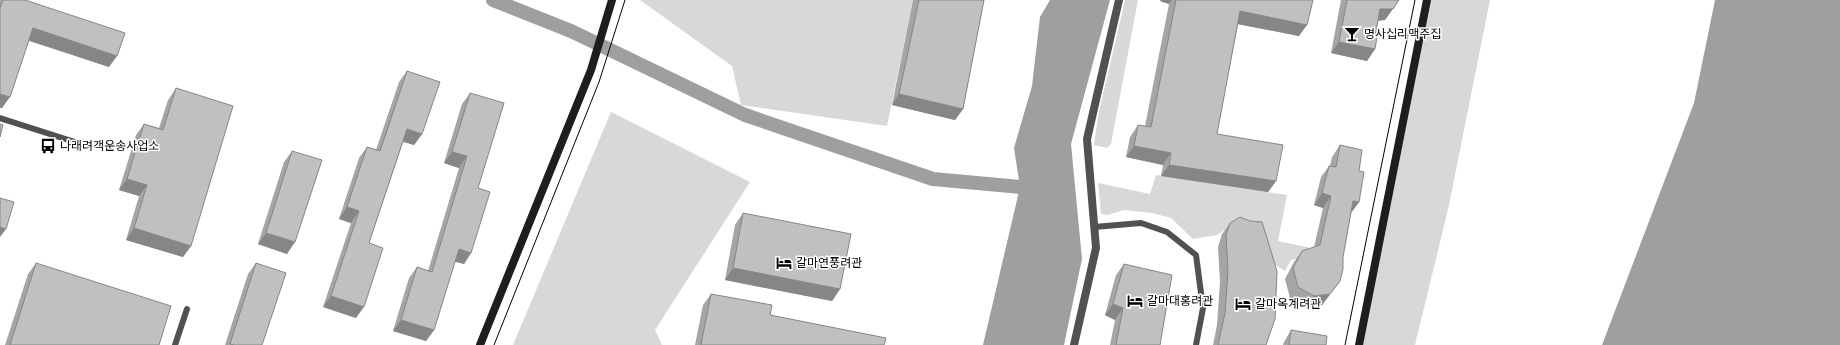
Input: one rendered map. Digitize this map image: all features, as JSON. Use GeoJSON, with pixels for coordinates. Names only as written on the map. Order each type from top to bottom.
{"type":"FeatureCollection","features":[{"type":"Feature","properties":{"kind":"street"},"geometry":{"type":"LineString","coordinates":[[480,345],[591,70],[612,0]]}},
{"type":"Feature","properties":{"kind":"street"},"geometry":{"type":"LineString","coordinates":[[1074,345],[1096,248],[1087,139],[1119,0]]}},
{"type":"Feature","properties":{"kind":"street"},"geometry":{"type":"LineString","coordinates":[[1359,345],[1427,0]]}},
{"type":"Feature","properties":{"kind":"lane"},"geometry":{"type":"LineString","coordinates":[[0,118],[78,143]]}},
{"type":"Feature","properties":{"kind":"lane"},"geometry":{"type":"LineString","coordinates":[[1094,227],[1141,223],[1167,232],[1196,255],[1203,308],[1196,345]]}},
{"type":"Feature","properties":{"kind":"lane"},"geometry":{"type":"LineString","coordinates":[[175,345],[188,309]]}},
{"type":"Feature","properties":{"kind":"shaded area"},"geometry":{"type":"Polygon","coordinates":[[[640,0],[913,0],[887,126],[741,105],[732,66],[640,0]]]}},
{"type":"Feature","properties":{"kind":"shaded area"},"geometry":{"type":"Polygon","coordinates":[[[1050,0],[1110,0],[1071,144],[1082,259],[1064,345],[983,345],[1020,187],[1014,148],[1032,86],[1040,17],[1050,0]]]}},
{"type":"Feature","properties":{"kind":"shaded area"},"geometry":{"type":"Polygon","coordinates":[[[1125,0],[1138,0],[1111,144],[1107,148],[1094,145],[1098,116],[1125,0]]]}},
{"type":"Feature","properties":{"kind":"shaded area"},"geometry":{"type":"Polygon","coordinates":[[[1427,0],[1490,0],[1449,205],[1415,345],[1359,345],[1427,0]]]}},
{"type":"Feature","properties":{"kind":"shaded area"},"geometry":{"type":"Polygon","coordinates":[[[1715,0],[1840,0],[1840,345],[1602,345],[1694,103],[1715,0]]]}},
{"type":"Feature","properties":{"kind":"shaded area"},"geometry":{"type":"Polygon","coordinates":[[[611,112],[750,182],[655,330],[662,345],[513,345],[611,112]]]}},
{"type":"Feature","properties":{"kind":"shaded area"},"geometry":{"type":"Polygon","coordinates":[[[1156,175],[1287,195],[1278,241],[1311,248],[1308,256],[1291,260],[1285,271],[1271,262],[1229,227],[1217,235],[1193,239],[1171,218],[1152,213],[1124,210],[1108,215],[1101,214],[1098,183],[1150,194],[1156,175]]]}},
{"type":"Feature","properties":{"kind":"building"},"geometry":{"type":"Polygon","coordinates":[[[3,0],[25,0],[125,33],[117,56],[33,28],[10,97],[0,94],[0,8],[3,0]]]}},
{"type":"Feature","properties":{"kind":"building"},"geometry":{"type":"Polygon","coordinates":[[[919,0],[984,0],[963,109],[899,94],[919,0]]]}},
{"type":"Feature","properties":{"kind":"building"},"geometry":{"type":"Polygon","coordinates":[[[1176,0],[1313,0],[1307,25],[1240,11],[1217,134],[1283,145],[1276,181],[1169,165],[1171,153],[1134,146],[1138,125],[1151,127],[1176,0]]]}},
{"type":"Feature","properties":{"kind":"building","name":"명사십리맥주집"},"geometry":{"type":"Polygon","coordinates":[[[1347,0],[1399,0],[1393,9],[1380,9],[1375,37],[1377,37],[1375,49],[1339,42],[1347,0]]]}},
{"type":"Feature","properties":{"kind":"building"},"geometry":{"type":"Polygon","coordinates":[[[407,71],[440,82],[422,134],[407,129],[369,243],[383,248],[364,307],[331,296],[359,211],[347,207],[367,147],[380,151],[407,71]]]}},
{"type":"Feature","properties":{"kind":"building"},"geometry":{"type":"Polygon","coordinates":[[[176,88],[233,106],[191,246],[134,228],[147,185],[127,179],[144,124],[163,130],[176,88]]]}},
{"type":"Feature","properties":{"kind":"building"},"geometry":{"type":"Polygon","coordinates":[[[470,93],[504,103],[478,188],[490,192],[471,253],[459,249],[434,330],[401,320],[417,267],[432,272],[467,156],[452,152],[470,93]]]}},
{"type":"Feature","properties":{"kind":"building"},"geometry":{"type":"Polygon","coordinates":[[[0,124],[3,125],[0,137],[0,124]]]}},
{"type":"Feature","properties":{"kind":"building"},"geometry":{"type":"Polygon","coordinates":[[[1340,145],[1362,150],[1359,171],[1364,172],[1359,202],[1353,201],[1340,281],[1330,294],[1314,296],[1298,287],[1293,268],[1302,251],[1320,245],[1331,196],[1322,193],[1329,166],[1336,167],[1340,145]]]}},
{"type":"Feature","properties":{"kind":"building"},"geometry":{"type":"Polygon","coordinates":[[[292,151],[322,160],[295,242],[266,233],[292,151]]]}},
{"type":"Feature","properties":{"kind":"building"},"geometry":{"type":"Polygon","coordinates":[[[0,198],[14,202],[6,229],[0,227],[0,198]]]}},
{"type":"Feature","properties":{"kind":"building","name":"갈마연풍려관"},"geometry":{"type":"Polygon","coordinates":[[[743,213],[851,234],[840,289],[733,268],[743,213]]]}},
{"type":"Feature","properties":{"kind":"building","name":"갈마옥계려관"},"geometry":{"type":"Polygon","coordinates":[[[1240,217],[1250,221],[1262,222],[1277,271],[1275,319],[1266,345],[1218,345],[1225,313],[1228,271],[1226,235],[1230,223],[1240,217]]]}},
{"type":"Feature","properties":{"kind":"building"},"geometry":{"type":"Polygon","coordinates":[[[36,263],[171,306],[159,345],[10,345],[36,263]]]}},
{"type":"Feature","properties":{"kind":"building"},"geometry":{"type":"Polygon","coordinates":[[[256,263],[286,273],[262,345],[230,344],[256,263]]]}},
{"type":"Feature","properties":{"kind":"building","name":"갈마대홍려관"},"geometry":{"type":"Polygon","coordinates":[[[1124,264],[1172,275],[1160,345],[1116,345],[1123,308],[1113,304],[1124,264]]]}},
{"type":"Feature","properties":{"kind":"building"},"geometry":{"type":"Polygon","coordinates":[[[711,294],[772,305],[770,315],[886,338],[884,345],[701,345],[711,294]]]}},
{"type":"Feature","properties":{"kind":"building"},"geometry":{"type":"Polygon","coordinates":[[[1291,330],[1327,336],[1326,345],[1289,345],[1291,330]]]}},
{"type":"Feature","properties":{"kind":"waterway"},"geometry":{"type":"LineString","coordinates":[[493,0],[571,31],[745,115],[933,179],[1020,187]]}},
{"type":"Feature","properties":{"kind":"tram line"},"geometry":{"type":"LineString","coordinates":[[494,345],[599,82],[625,0]]}},
{"type":"Feature","properties":{"kind":"tram line"},"geometry":{"type":"LineString","coordinates":[[1345,345],[1415,0]]}},
{"type":"Feature","properties":{"kind":"place","name":"명사십리맥주집"},"geometry":{"type":"Point","coordinates":[1352,34]}},
{"type":"Feature","properties":{"kind":"place","name":"나래려객운송사업소"},"geometry":{"type":"Point","coordinates":[48,146]}},
{"type":"Feature","properties":{"kind":"place","name":"갈마연풍려관"},"geometry":{"type":"Point","coordinates":[784,263]}},
{"type":"Feature","properties":{"kind":"place","name":"갈마대홍려관"},"geometry":{"type":"Point","coordinates":[1135,301]}},
{"type":"Feature","properties":{"kind":"place","name":"갈마옥계려관"},"geometry":{"type":"Point","coordinates":[1243,304]}}]}
